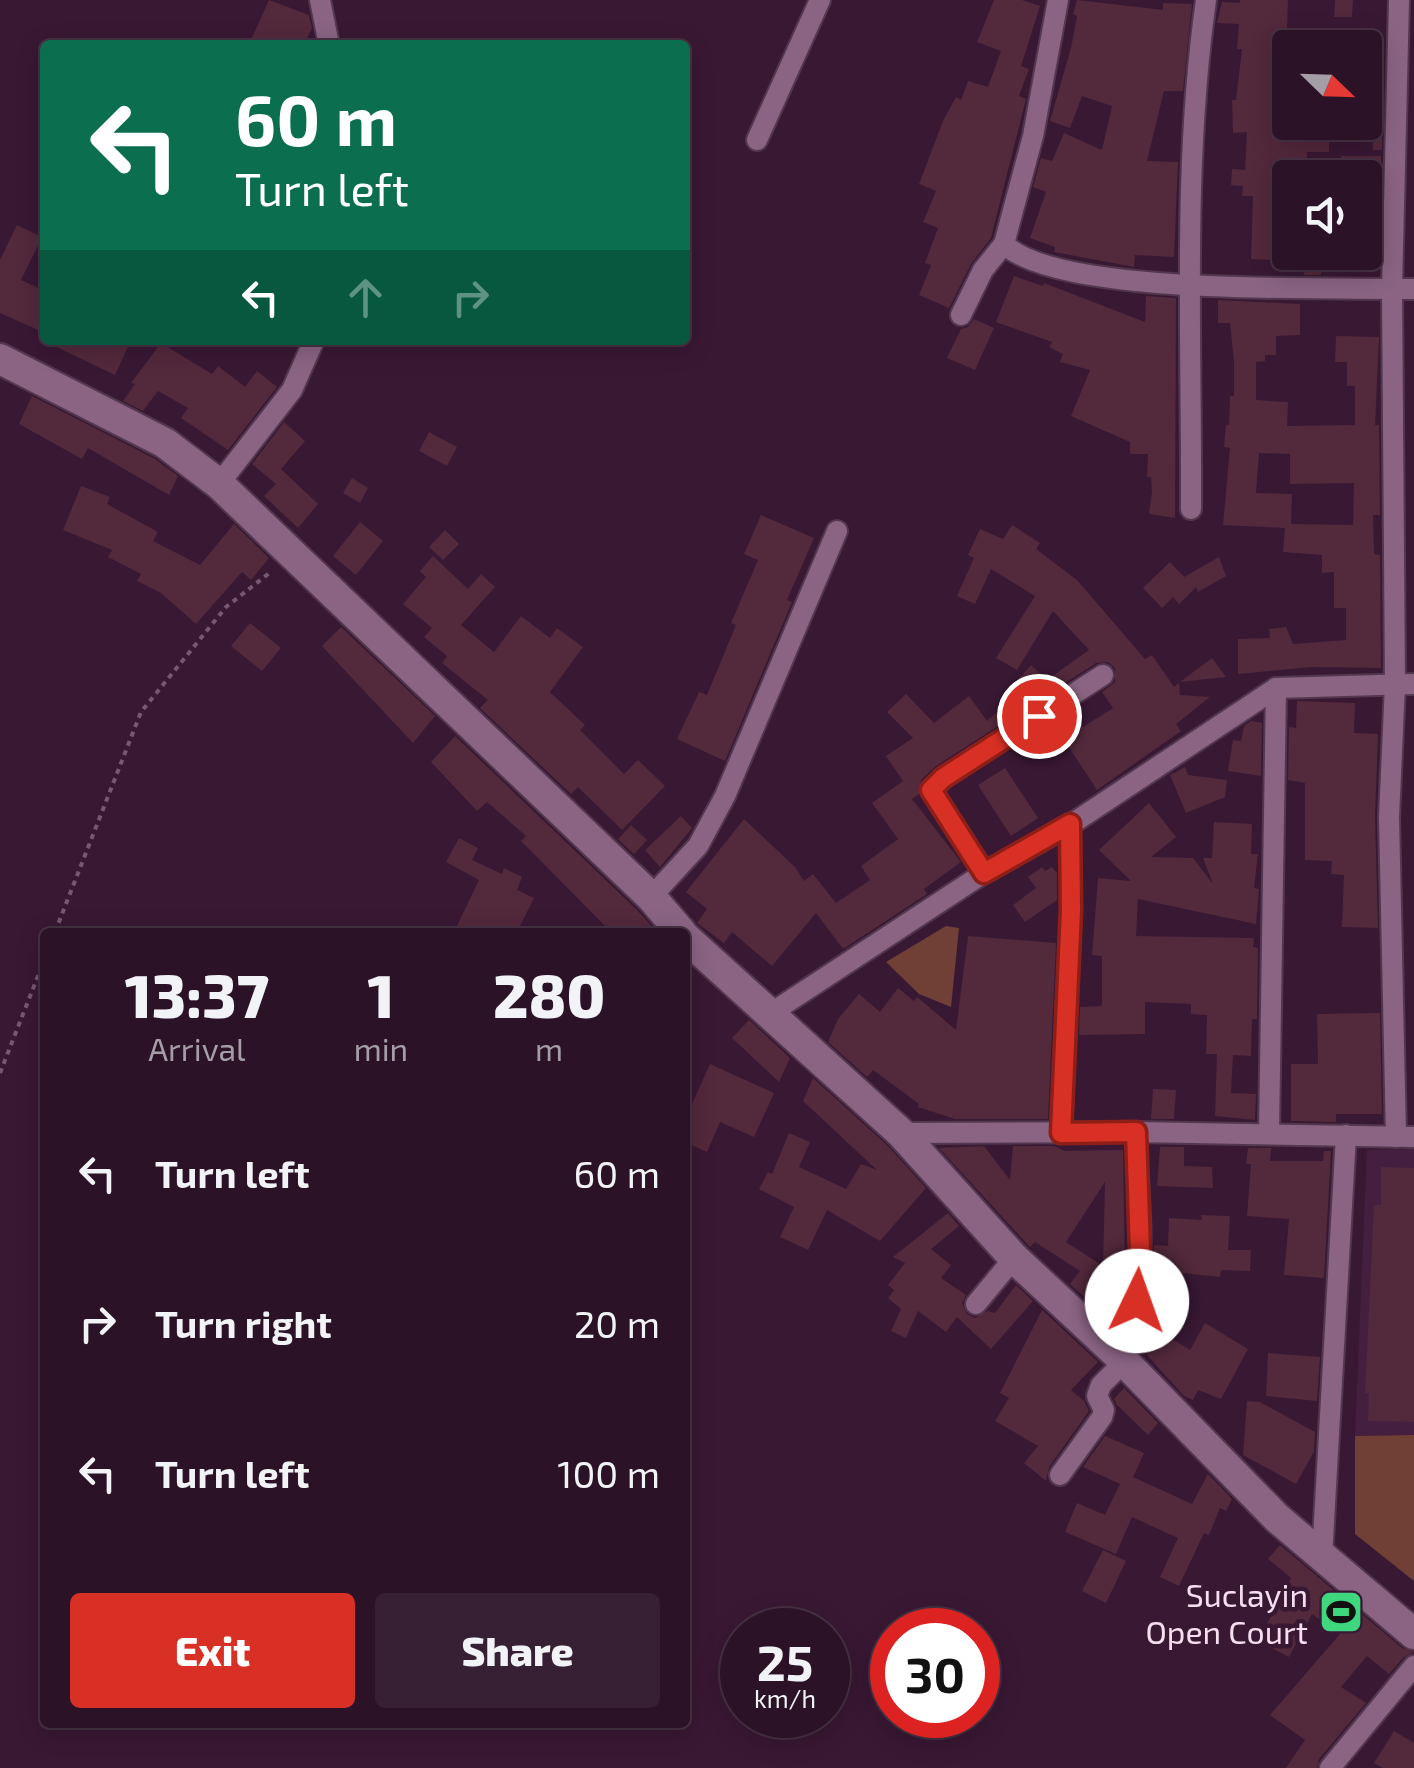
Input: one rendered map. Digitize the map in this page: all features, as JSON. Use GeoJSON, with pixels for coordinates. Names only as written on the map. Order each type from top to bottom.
{"type":"FeatureCollection","features":[{"type":"Feature","properties":{"kind":"street"},"geometry":{"type":"LineString","coordinates":[[320,0],[328,40]]}},
{"type":"Feature","properties":{"kind":"street"},"geometry":{"type":"LineString","coordinates":[[757,140],[820,0]]}},
{"type":"Feature","properties":{"kind":"street"},"geometry":{"type":"LineString","coordinates":[[961,315],[983,270],[1004,244],[1034,136],[1058,0]]}},
{"type":"Feature","properties":{"kind":"street"},"geometry":{"type":"LineString","coordinates":[[1192,509],[1190,227],[1206,0]]}},
{"type":"Feature","properties":{"kind":"street"},"geometry":{"type":"LineString","coordinates":[[901,1133],[1405,1137],[1389,872],[1404,684],[1392,288],[1399,0]]}},
{"type":"Feature","properties":{"kind":"street"},"geometry":{"type":"LineString","coordinates":[[1004,244],[1017,256],[1086,277],[1192,284],[1414,289]]}},
{"type":"Feature","properties":{"kind":"street"},"geometry":{"type":"LineString","coordinates":[[219,484],[292,390],[312,345]]}},
{"type":"Feature","properties":{"kind":"street"},"geometry":{"type":"LineString","coordinates":[[0,359],[164,443],[219,484],[650,897],[673,928]]}},
{"type":"Feature","properties":{"kind":"street"},"geometry":{"type":"LineString","coordinates":[[650,897],[698,846],[725,796],[837,532]]}},
{"type":"Feature","properties":{"kind":"street"},"geometry":{"type":"LineString","coordinates":[[984,873],[931,790],[943,778],[1103,676]]}},
{"type":"Feature","properties":{"kind":"street"},"geometry":{"type":"LineString","coordinates":[[771,1013],[1276,688],[1404,684]]}},
{"type":"Feature","properties":{"kind":"street"},"geometry":{"type":"LineString","coordinates":[[1270,1133],[1276,688]]}},
{"type":"Feature","properties":{"kind":"street"},"geometry":{"type":"LineString","coordinates":[[1061,1133],[1071,910],[1070,824]]}},
{"type":"Feature","properties":{"kind":"street"},"geometry":{"type":"LineString","coordinates":[[690,949],[771,1013],[901,1133],[1014,1258],[1119,1357],[1277,1518],[1414,1634]]}},
{"type":"Feature","properties":{"kind":"street"},"geometry":{"type":"LineString","coordinates":[[1060,1474],[1102,1417],[1104,1410],[1097,1396],[1119,1357],[1141,1280],[1136,1132]]}},
{"type":"Feature","properties":{"kind":"street"},"geometry":{"type":"LineString","coordinates":[[1322,1556],[1346,1135]]}},
{"type":"Feature","properties":{"kind":"street"},"geometry":{"type":"LineString","coordinates":[[976,1304],[1014,1258]]}},
{"type":"Feature","properties":{"kind":"street"},"geometry":{"type":"LineString","coordinates":[[1330,1768],[1414,1666]]}},
{"type":"Feature","properties":{"kind":"path"},"geometry":{"type":"LineString","coordinates":[[57,928],[141,712],[226,607],[294,554]]}},
{"type":"Feature","properties":{"kind":"path"},"geometry":{"type":"LineString","coordinates":[[0,1072],[40,971]]}},
{"type":"Feature","properties":{"kind":"shaded area"},"geometry":{"type":"Polygon","coordinates":[[[946,926],[959,928],[951,1007],[919,994],[886,962],[946,926]]]}},
{"type":"Feature","properties":{"kind":"shaded area"},"geometry":{"type":"Polygon","coordinates":[[[1414,1149],[1414,1435],[1355,1436],[1367,1150],[1414,1149]]]}},
{"type":"Feature","properties":{"kind":"shaded area"},"geometry":{"type":"Polygon","coordinates":[[[1414,1435],[1414,1581],[1355,1534],[1355,1436],[1414,1435]]]}},
{"type":"Feature","properties":{"kind":"building"},"geometry":{"type":"Polygon","coordinates":[[[269,0],[309,15],[312,28],[306,40],[252,38],[269,0]]]}},
{"type":"Feature","properties":{"kind":"building"},"geometry":{"type":"Polygon","coordinates":[[[994,0],[1022,0],[1040,6],[1021,66],[1029,69],[1019,96],[1026,99],[991,238],[971,264],[949,308],[919,295],[931,265],[925,263],[938,228],[923,222],[936,191],[919,184],[956,97],[961,100],[968,81],[988,87],[1001,51],[977,42],[994,0]]]}},
{"type":"Feature","properties":{"kind":"building"},"geometry":{"type":"Polygon","coordinates":[[[1077,0],[1163,10],[1163,3],[1192,4],[1183,91],[1164,91],[1147,161],[1178,162],[1174,257],[1135,255],[1134,267],[1054,252],[1055,247],[1030,238],[1046,192],[1033,187],[1041,158],[1052,161],[1064,133],[1102,150],[1112,106],[1082,96],[1070,128],[1050,121],[1071,48],[1077,0]]]}},
{"type":"Feature","properties":{"kind":"building"},"geometry":{"type":"Polygon","coordinates":[[[1288,0],[1287,28],[1272,30],[1272,140],[1329,140],[1329,152],[1307,152],[1307,160],[1272,160],[1272,260],[1251,259],[1253,196],[1242,196],[1243,186],[1231,185],[1232,169],[1245,170],[1247,132],[1233,133],[1232,100],[1236,100],[1242,49],[1237,49],[1239,24],[1217,23],[1222,2],[1288,0]]]}},
{"type":"Feature","properties":{"kind":"building"},"geometry":{"type":"Polygon","coordinates":[[[1335,0],[1353,0],[1352,17],[1334,17],[1335,0]]]}},
{"type":"Feature","properties":{"kind":"building"},"geometry":{"type":"Polygon","coordinates":[[[1373,140],[1382,140],[1382,150],[1373,150],[1373,140]]]}},
{"type":"Feature","properties":{"kind":"building"},"geometry":{"type":"Polygon","coordinates":[[[1341,156],[1381,156],[1381,160],[1341,160],[1341,156]]]}},
{"type":"Feature","properties":{"kind":"building"},"geometry":{"type":"Polygon","coordinates":[[[17,225],[40,236],[21,280],[40,289],[40,331],[0,313],[0,260],[17,225]]]}},
{"type":"Feature","properties":{"kind":"building"},"geometry":{"type":"Polygon","coordinates":[[[1304,270],[1321,270],[1321,275],[1304,275],[1304,270]]]}},
{"type":"Feature","properties":{"kind":"building"},"geometry":{"type":"Polygon","coordinates":[[[1014,276],[1043,286],[1044,283],[1145,322],[1146,296],[1176,298],[1175,518],[1149,514],[1152,492],[1151,477],[1147,477],[1148,454],[1130,454],[1130,442],[1071,416],[1090,370],[1060,362],[1063,354],[1049,347],[1052,342],[996,322],[1014,276]]]}},
{"type":"Feature","properties":{"kind":"building"},"geometry":{"type":"Polygon","coordinates":[[[1218,300],[1300,304],[1300,335],[1276,336],[1276,355],[1265,355],[1265,361],[1256,362],[1256,400],[1288,402],[1287,426],[1355,425],[1355,386],[1347,386],[1347,362],[1335,362],[1336,336],[1379,337],[1375,425],[1379,425],[1380,515],[1373,515],[1374,554],[1380,555],[1381,668],[1312,667],[1238,674],[1238,639],[1270,638],[1269,629],[1286,627],[1293,644],[1346,640],[1346,608],[1334,608],[1334,572],[1322,573],[1322,555],[1283,552],[1285,528],[1223,525],[1230,448],[1224,447],[1230,396],[1234,396],[1234,363],[1230,323],[1218,323],[1218,300]],[[1259,453],[1256,493],[1292,494],[1291,524],[1353,525],[1354,483],[1290,484],[1290,454],[1259,453]]]}},
{"type":"Feature","properties":{"kind":"building"},"geometry":{"type":"Polygon","coordinates":[[[974,319],[994,328],[975,370],[947,358],[961,329],[974,319]]]}},
{"type":"Feature","properties":{"kind":"building"},"geometry":{"type":"Polygon","coordinates":[[[52,345],[129,345],[115,375],[52,345]]]}},
{"type":"Feature","properties":{"kind":"building"},"geometry":{"type":"Polygon","coordinates":[[[160,345],[164,345],[212,374],[218,366],[245,387],[257,371],[277,387],[228,450],[181,418],[188,408],[158,391],[143,411],[123,401],[135,384],[131,383],[160,345]]]}},
{"type":"Feature","properties":{"kind":"building"},"geometry":{"type":"Polygon","coordinates":[[[32,396],[155,459],[178,476],[169,495],[88,448],[82,459],[19,424],[32,396]]]}},
{"type":"Feature","properties":{"kind":"building"},"geometry":{"type":"Polygon","coordinates":[[[284,422],[305,441],[281,469],[318,504],[298,528],[264,496],[276,484],[252,464],[284,422]]]}},
{"type":"Feature","properties":{"kind":"building"},"geometry":{"type":"Polygon","coordinates":[[[429,432],[457,447],[447,466],[419,451],[429,432]]]}},
{"type":"Feature","properties":{"kind":"building"},"geometry":{"type":"Polygon","coordinates":[[[352,478],[368,488],[360,503],[343,493],[352,478]]]}},
{"type":"Feature","properties":{"kind":"building"},"geometry":{"type":"Polygon","coordinates":[[[81,486],[110,497],[107,504],[158,532],[153,541],[200,565],[234,524],[269,558],[251,580],[242,572],[196,624],[161,593],[137,581],[141,574],[108,557],[112,550],[63,530],[81,486]]]}},
{"type":"Feature","properties":{"kind":"building"},"geometry":{"type":"Polygon","coordinates":[[[761,515],[814,538],[787,600],[792,602],[725,761],[677,739],[699,692],[707,695],[736,625],[731,623],[758,560],[744,554],[761,515]]]}},
{"type":"Feature","properties":{"kind":"building"},"geometry":{"type":"Polygon","coordinates":[[[360,522],[383,541],[356,575],[333,556],[360,522]]]}},
{"type":"Feature","properties":{"kind":"building"},"geometry":{"type":"Polygon","coordinates":[[[1012,525],[1040,543],[1036,549],[1077,580],[1145,659],[1152,655],[1174,687],[1179,683],[1180,695],[1210,697],[1176,724],[1181,731],[1097,790],[1053,723],[1073,711],[1083,727],[1113,708],[1102,692],[1115,682],[1115,668],[1108,662],[1096,663],[936,766],[921,780],[919,794],[912,799],[961,862],[924,889],[927,894],[843,949],[816,913],[772,966],[732,932],[724,943],[697,923],[707,909],[686,892],[744,819],[795,867],[804,881],[813,874],[836,903],[870,880],[861,866],[898,839],[872,803],[903,781],[886,756],[913,738],[887,712],[906,694],[934,723],[969,696],[987,721],[1022,689],[1015,683],[1031,665],[1047,680],[1089,650],[1053,611],[1017,670],[996,658],[1035,596],[991,569],[975,604],[957,596],[974,558],[968,555],[980,529],[1003,539],[1012,525]]]}},
{"type":"Feature","properties":{"kind":"building"},"geometry":{"type":"Polygon","coordinates":[[[445,530],[459,544],[443,560],[429,547],[445,530]]]}},
{"type":"Feature","properties":{"kind":"building"},"geometry":{"type":"Polygon","coordinates":[[[433,556],[468,589],[481,574],[495,587],[461,625],[494,652],[521,616],[550,638],[557,628],[583,647],[550,692],[585,725],[580,730],[624,774],[638,760],[665,786],[622,830],[578,787],[571,794],[480,708],[488,700],[442,663],[447,656],[424,637],[432,628],[403,604],[426,577],[420,571],[433,556]]]}},
{"type":"Feature","properties":{"kind":"building"},"geometry":{"type":"Polygon","coordinates":[[[1219,557],[1226,576],[1198,592],[1196,587],[1179,604],[1173,597],[1162,608],[1143,588],[1170,562],[1184,577],[1219,557]]]}},
{"type":"Feature","properties":{"kind":"building"},"geometry":{"type":"Polygon","coordinates":[[[250,623],[281,648],[262,671],[231,646],[250,623]]]}},
{"type":"Feature","properties":{"kind":"building"},"geometry":{"type":"Polygon","coordinates":[[[341,627],[435,716],[413,743],[322,646],[341,627]]]}},
{"type":"Feature","properties":{"kind":"building"},"geometry":{"type":"Polygon","coordinates":[[[1212,658],[1226,677],[1180,682],[1212,658]]]}},
{"type":"Feature","properties":{"kind":"building"},"geometry":{"type":"Polygon","coordinates":[[[1297,701],[1355,703],[1354,733],[1378,734],[1378,928],[1342,927],[1344,875],[1331,874],[1332,861],[1305,860],[1305,783],[1288,780],[1289,727],[1296,728],[1297,701]]]}},
{"type":"Feature","properties":{"kind":"building"},"geometry":{"type":"Polygon","coordinates":[[[1251,721],[1262,723],[1261,776],[1228,771],[1233,740],[1241,741],[1244,726],[1251,721]]]}},
{"type":"Feature","properties":{"kind":"building"},"geometry":{"type":"Polygon","coordinates":[[[455,736],[653,928],[607,928],[521,841],[526,836],[487,802],[477,811],[431,762],[455,736]]]}},
{"type":"Feature","properties":{"kind":"building"},"geometry":{"type":"Polygon","coordinates":[[[1185,767],[1188,775],[1227,780],[1225,797],[1186,813],[1170,775],[1185,767]]]}},
{"type":"Feature","properties":{"kind":"building"},"geometry":{"type":"Polygon","coordinates":[[[1005,768],[1038,818],[1011,836],[978,785],[1005,768]]]}},
{"type":"Feature","properties":{"kind":"building"},"geometry":{"type":"Polygon","coordinates":[[[1149,803],[1176,837],[1151,857],[1193,858],[1213,884],[1203,858],[1212,858],[1214,822],[1252,824],[1251,854],[1258,854],[1254,888],[1259,889],[1256,924],[1138,899],[1136,936],[1254,938],[1253,947],[1258,948],[1257,1019],[1252,1019],[1251,1056],[1233,1055],[1231,1093],[1256,1094],[1255,1120],[1215,1116],[1217,1054],[1206,1054],[1207,1015],[1191,1014],[1191,1004],[1145,1002],[1145,1034],[1079,1035],[1080,1007],[1102,1006],[1102,956],[1092,955],[1098,878],[1131,881],[1099,850],[1149,803]]]}},
{"type":"Feature","properties":{"kind":"building"},"geometry":{"type":"Polygon","coordinates":[[[681,816],[692,828],[660,867],[645,850],[681,816]]]}},
{"type":"Feature","properties":{"kind":"building"},"geometry":{"type":"Polygon","coordinates":[[[631,825],[647,840],[634,854],[618,839],[631,825]]]}},
{"type":"Feature","properties":{"kind":"building"},"geometry":{"type":"Polygon","coordinates":[[[459,838],[478,848],[472,860],[502,874],[504,868],[522,877],[517,890],[534,898],[519,928],[456,928],[479,880],[446,862],[459,838]]]}},
{"type":"Feature","properties":{"kind":"building"},"geometry":{"type":"Polygon","coordinates":[[[1042,867],[1045,871],[1052,867],[1057,873],[1057,900],[1025,922],[1013,905],[1036,888],[1028,877],[1042,867]]]}},
{"type":"Feature","properties":{"kind":"building"},"geometry":{"type":"Polygon","coordinates":[[[968,936],[1056,943],[1048,1119],[955,1119],[918,1107],[873,1070],[867,1077],[828,1042],[838,1019],[859,994],[880,1012],[898,988],[914,1001],[917,997],[956,1030],[968,936]]]}},
{"type":"Feature","properties":{"kind":"building"},"geometry":{"type":"Polygon","coordinates":[[[1380,1013],[1382,1114],[1336,1114],[1336,1122],[1291,1121],[1291,1064],[1318,1064],[1317,1014],[1380,1013]]]}},
{"type":"Feature","properties":{"kind":"building"},"geometry":{"type":"Polygon","coordinates":[[[749,1020],[790,1058],[779,1082],[732,1038],[749,1020]]]}},
{"type":"Feature","properties":{"kind":"building"},"geometry":{"type":"Polygon","coordinates":[[[710,1064],[774,1093],[754,1137],[720,1122],[707,1152],[690,1144],[690,1109],[710,1064]]]}},
{"type":"Feature","properties":{"kind":"building"},"geometry":{"type":"Polygon","coordinates":[[[813,1078],[888,1146],[926,1188],[880,1241],[827,1210],[808,1250],[780,1237],[794,1207],[759,1189],[768,1172],[772,1174],[789,1133],[810,1142],[799,1167],[846,1189],[861,1164],[877,1170],[803,1101],[813,1078]]]}},
{"type":"Feature","properties":{"kind":"building"},"geometry":{"type":"Polygon","coordinates":[[[1153,1089],[1176,1090],[1174,1119],[1151,1119],[1153,1089]]]}},
{"type":"Feature","properties":{"kind":"building"},"geometry":{"type":"Polygon","coordinates":[[[984,1146],[1010,1180],[1013,1146],[1054,1146],[1065,1151],[1123,1150],[1125,1275],[1088,1275],[1121,1298],[1113,1324],[1070,1284],[1080,1271],[1035,1242],[1030,1247],[939,1148],[984,1146]],[[1105,1182],[1066,1242],[1103,1266],[1105,1182]]]}},
{"type":"Feature","properties":{"kind":"building"},"geometry":{"type":"Polygon","coordinates":[[[1160,1147],[1184,1147],[1184,1166],[1212,1167],[1213,1188],[1157,1186],[1160,1147]]]}},
{"type":"Feature","properties":{"kind":"building"},"geometry":{"type":"Polygon","coordinates":[[[1248,1148],[1271,1148],[1270,1161],[1323,1161],[1324,1151],[1331,1151],[1324,1278],[1284,1275],[1289,1219],[1247,1216],[1251,1164],[1246,1164],[1248,1148]]]}},
{"type":"Feature","properties":{"kind":"building"},"geometry":{"type":"Polygon","coordinates":[[[1381,1167],[1414,1168],[1414,1422],[1368,1421],[1369,1393],[1365,1393],[1374,1205],[1381,1205],[1381,1167]]]}},
{"type":"Feature","properties":{"kind":"building"},"geometry":{"type":"Polygon","coordinates":[[[948,1213],[959,1226],[931,1249],[951,1265],[941,1278],[966,1295],[962,1303],[967,1314],[975,1318],[988,1311],[995,1313],[1016,1285],[1033,1301],[991,1349],[957,1317],[946,1332],[918,1311],[906,1338],[891,1331],[901,1309],[888,1298],[894,1290],[888,1285],[905,1263],[893,1257],[948,1213]]]}},
{"type":"Feature","properties":{"kind":"building"},"geometry":{"type":"Polygon","coordinates":[[[1201,1215],[1230,1216],[1228,1250],[1251,1250],[1250,1271],[1221,1270],[1220,1277],[1153,1270],[1154,1245],[1168,1246],[1169,1218],[1202,1220],[1201,1215]]]}},
{"type":"Feature","properties":{"kind":"building"},"geometry":{"type":"Polygon","coordinates":[[[1042,1310],[1098,1362],[1071,1390],[1089,1411],[1049,1467],[1046,1481],[1024,1463],[1038,1446],[995,1421],[1009,1398],[1000,1393],[1042,1310]]]}},
{"type":"Feature","properties":{"kind":"building"},"geometry":{"type":"Polygon","coordinates":[[[1205,1323],[1248,1349],[1221,1399],[1198,1390],[1193,1400],[1184,1396],[1147,1355],[1161,1332],[1190,1350],[1205,1323]]]}},
{"type":"Feature","properties":{"kind":"building"},"geometry":{"type":"Polygon","coordinates":[[[1268,1353],[1320,1357],[1317,1401],[1266,1396],[1268,1353]]]}},
{"type":"Feature","properties":{"kind":"building"},"geometry":{"type":"Polygon","coordinates":[[[1124,1388],[1158,1423],[1148,1435],[1117,1405],[1114,1399],[1124,1388]]]}},
{"type":"Feature","properties":{"kind":"building"},"geometry":{"type":"Polygon","coordinates":[[[1247,1401],[1260,1402],[1315,1432],[1314,1452],[1296,1484],[1243,1455],[1247,1401]]]}},
{"type":"Feature","properties":{"kind":"building"},"geometry":{"type":"Polygon","coordinates":[[[1105,1436],[1144,1453],[1133,1477],[1192,1504],[1208,1474],[1232,1499],[1226,1511],[1220,1508],[1209,1535],[1204,1533],[1179,1586],[1160,1577],[1178,1538],[1132,1517],[1116,1554],[1065,1532],[1077,1503],[1105,1515],[1120,1484],[1083,1467],[1105,1436]]]}},
{"type":"Feature","properties":{"kind":"building"},"geometry":{"type":"Polygon","coordinates":[[[1280,1545],[1402,1648],[1414,1652],[1389,1674],[1367,1656],[1341,1687],[1366,1703],[1319,1759],[1317,1768],[1286,1768],[1305,1740],[1270,1715],[1340,1634],[1312,1614],[1289,1657],[1258,1641],[1291,1578],[1268,1559],[1280,1545]]]}},
{"type":"Feature","properties":{"kind":"building"},"geometry":{"type":"Polygon","coordinates":[[[1103,1550],[1126,1561],[1106,1603],[1082,1591],[1103,1550]]]}},
{"type":"Feature","properties":{"kind":"building"},"geometry":{"type":"Polygon","coordinates":[[[1394,1731],[1414,1743],[1414,1768],[1383,1768],[1374,1763],[1394,1731]]]}},
{"type":"Feature","properties":{"kind":"place","name":"Suclayin Open Court"},"geometry":{"type":"Point","coordinates":[1341,1612]}},
{"type":"Feature","properties":{"kind":"route"},"geometry":{"type":"LineString","coordinates":[[1039,716],[943,778],[931,790],[932,796],[984,873],[1070,824],[1071,910],[1061,1133],[1136,1132],[1141,1280],[1137,1301]]}}]}
